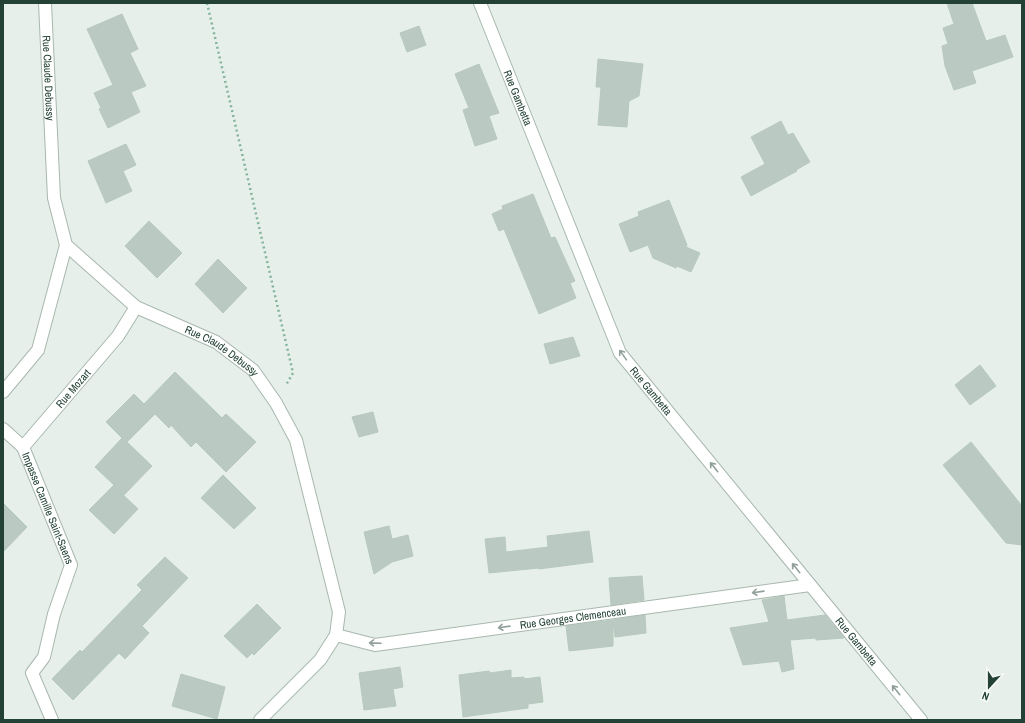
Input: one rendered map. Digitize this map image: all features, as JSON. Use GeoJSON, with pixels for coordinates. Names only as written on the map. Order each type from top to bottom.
{"type":"FeatureCollection","features":[{"type":"Feature","properties":{"kind":"street","name":"Rue Claude Debussy"},"geometry":{"type":"LineString","coordinates":[[45,3],[54,198],[66,246],[136,307],[216,342],[253,370],[276,403],[296,440],[339,612],[336,635],[320,660],[260,720]]}},
{"type":"Feature","properties":{"kind":"street","name":"Rue Gambetta"},"geometry":{"type":"LineString","coordinates":[[480,3],[620,353],[921,720]]}},
{"type":"Feature","properties":{"kind":"street"},"geometry":{"type":"LineString","coordinates":[[3,392],[38,350],[66,246]]}},
{"type":"Feature","properties":{"kind":"street","name":"Rue Mozart"},"geometry":{"type":"LineString","coordinates":[[23,447],[118,336],[136,307]]}},
{"type":"Feature","properties":{"kind":"street"},"geometry":{"type":"LineString","coordinates":[[3,429],[23,447]]}},
{"type":"Feature","properties":{"kind":"street","name":"Impasse Camille Saint-Saens"},"geometry":{"type":"LineString","coordinates":[[23,447],[71,565],[54,614],[44,657],[32,673],[52,720]]}},
{"type":"Feature","properties":{"kind":"street","name":"Rue Georges Clemenceau"},"geometry":{"type":"LineString","coordinates":[[336,635],[374,645],[810,585]]}},
{"type":"Feature","properties":{"kind":"path"},"geometry":{"type":"LineString","coordinates":[[207,3],[292,373],[276,403]]}},
{"type":"Feature","properties":{"kind":"building"},"geometry":{"type":"Polygon","coordinates":[[[947,3],[972,3],[986,41],[1005,35],[1013,57],[972,71],[976,83],[954,90],[945,66],[942,46],[948,44],[943,28],[954,24],[947,3]]]}},
{"type":"Feature","properties":{"kind":"building"},"geometry":{"type":"Polygon","coordinates":[[[122,14],[138,49],[130,53],[146,86],[131,92],[140,112],[108,128],[99,109],[101,108],[94,93],[113,85],[87,29],[122,14]]]}},
{"type":"Feature","properties":{"kind":"building"},"geometry":{"type":"Polygon","coordinates":[[[419,26],[426,45],[407,52],[400,33],[419,26]]]}},
{"type":"Feature","properties":{"kind":"building"},"geometry":{"type":"Polygon","coordinates":[[[598,59],[643,64],[639,96],[629,101],[627,127],[598,125],[601,87],[596,87],[598,59]]]}},
{"type":"Feature","properties":{"kind":"building"},"geometry":{"type":"Polygon","coordinates":[[[479,64],[499,113],[489,116],[497,139],[475,146],[463,110],[469,108],[455,74],[479,64]]]}},
{"type":"Feature","properties":{"kind":"building"},"geometry":{"type":"Polygon","coordinates":[[[781,121],[788,135],[793,133],[810,162],[796,170],[797,171],[751,196],[741,177],[765,164],[751,137],[781,121]]]}},
{"type":"Feature","properties":{"kind":"building"},"geometry":{"type":"Polygon","coordinates":[[[126,144],[136,165],[123,171],[132,191],[106,203],[88,161],[126,144]]]}},
{"type":"Feature","properties":{"kind":"building"},"geometry":{"type":"Polygon","coordinates":[[[533,194],[551,238],[555,237],[575,281],[570,283],[576,298],[539,314],[504,229],[499,231],[492,214],[503,209],[502,206],[533,194]]]}},
{"type":"Feature","properties":{"kind":"building"},"geometry":{"type":"Polygon","coordinates":[[[669,200],[687,245],[686,247],[700,253],[691,272],[677,266],[676,268],[653,258],[648,245],[630,252],[619,224],[639,216],[638,212],[669,200]]]}},
{"type":"Feature","properties":{"kind":"building"},"geometry":{"type":"Polygon","coordinates":[[[149,221],[182,253],[157,278],[125,246],[149,221]]]}},
{"type":"Feature","properties":{"kind":"building"},"geometry":{"type":"Polygon","coordinates":[[[218,259],[247,288],[223,313],[195,284],[218,259]]]}},
{"type":"Feature","properties":{"kind":"building"},"geometry":{"type":"Polygon","coordinates":[[[573,337],[580,356],[550,364],[544,344],[573,337]]]}},
{"type":"Feature","properties":{"kind":"building"},"geometry":{"type":"Polygon","coordinates":[[[980,365],[996,386],[970,405],[955,385],[980,365]]]}},
{"type":"Feature","properties":{"kind":"building"},"geometry":{"type":"Polygon","coordinates":[[[175,372],[222,418],[226,414],[256,442],[226,472],[196,442],[191,447],[171,425],[169,428],[155,414],[127,442],[152,466],[124,495],[118,490],[138,509],[114,534],[89,510],[114,485],[95,467],[122,438],[106,422],[134,394],[144,404],[175,372]]]}},
{"type":"Feature","properties":{"kind":"building"},"geometry":{"type":"Polygon","coordinates":[[[373,412],[378,432],[359,437],[352,417],[373,412]]]}},
{"type":"Feature","properties":{"kind":"building"},"geometry":{"type":"Polygon","coordinates":[[[971,442],[1022,506],[1022,545],[1006,543],[943,465],[971,442]]]}},
{"type":"Feature","properties":{"kind":"building"},"geometry":{"type":"Polygon","coordinates":[[[223,475],[256,508],[234,529],[201,498],[223,475]]]}},
{"type":"Feature","properties":{"kind":"building"},"geometry":{"type":"Polygon","coordinates":[[[3,503],[27,527],[3,552],[3,503]]]}},
{"type":"Feature","properties":{"kind":"building"},"geometry":{"type":"Polygon","coordinates":[[[389,526],[392,539],[408,535],[413,556],[392,562],[374,574],[364,532],[389,526]]]}},
{"type":"Feature","properties":{"kind":"building"},"geometry":{"type":"Polygon","coordinates":[[[589,531],[593,562],[539,569],[489,573],[485,539],[505,537],[506,552],[548,547],[547,536],[589,531]]]}},
{"type":"Feature","properties":{"kind":"building"},"geometry":{"type":"Polygon","coordinates":[[[165,557],[188,578],[142,626],[149,633],[125,659],[119,653],[73,700],[52,679],[80,650],[82,652],[142,590],[137,585],[165,557]]]}},
{"type":"Feature","properties":{"kind":"building"},"geometry":{"type":"Polygon","coordinates":[[[642,576],[644,600],[611,605],[609,578],[642,576]]]}},
{"type":"Feature","properties":{"kind":"building"},"geometry":{"type":"Polygon","coordinates":[[[784,596],[787,620],[825,615],[844,638],[790,640],[794,669],[782,672],[779,661],[743,665],[730,628],[769,622],[762,600],[784,596]]]}},
{"type":"Feature","properties":{"kind":"building"},"geometry":{"type":"Polygon","coordinates":[[[257,604],[281,628],[254,655],[252,653],[247,658],[224,636],[257,604]]]}},
{"type":"Feature","properties":{"kind":"building"},"geometry":{"type":"Polygon","coordinates":[[[645,615],[646,633],[615,637],[613,620],[645,615]]]}},
{"type":"Feature","properties":{"kind":"building"},"geometry":{"type":"Polygon","coordinates":[[[613,620],[613,646],[569,651],[566,626],[613,620]]]}},
{"type":"Feature","properties":{"kind":"building"},"geometry":{"type":"Polygon","coordinates":[[[400,667],[403,687],[393,689],[396,706],[364,710],[359,673],[400,667]]]}},
{"type":"Feature","properties":{"kind":"building"},"geometry":{"type":"Polygon","coordinates":[[[511,670],[511,678],[524,677],[524,679],[540,677],[543,702],[528,704],[528,708],[463,717],[459,675],[511,670]]]}},
{"type":"Feature","properties":{"kind":"building"},"geometry":{"type":"Polygon","coordinates":[[[181,674],[225,687],[217,719],[172,706],[181,674]]]}}]}
